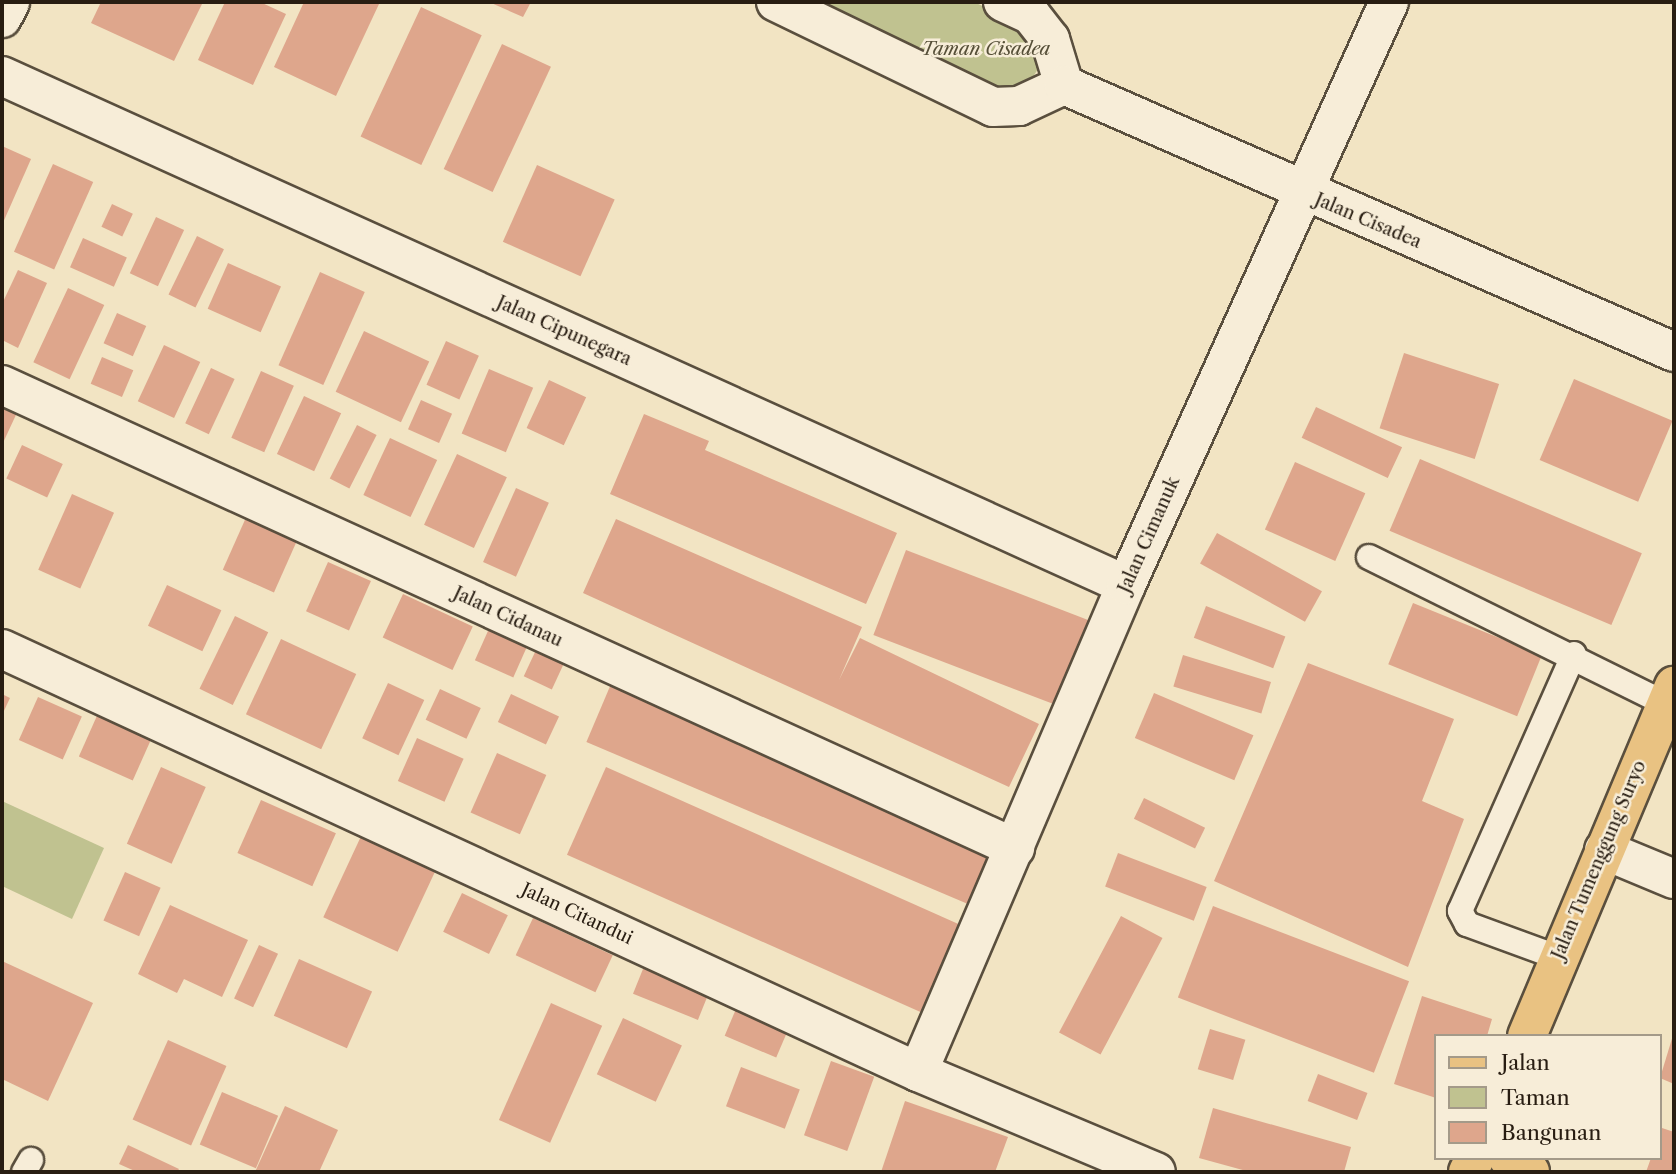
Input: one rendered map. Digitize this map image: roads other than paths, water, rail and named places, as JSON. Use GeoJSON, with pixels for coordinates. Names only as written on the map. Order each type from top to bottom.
{"type":"FeatureCollection","features":[{"type":"Feature","properties":{"kind":"main road","name":"Jalan Tumenggung Suryo"},"geometry":{"type":"LineString","coordinates":[[1528,1034],[1670,695]]}},
{"type":"Feature","properties":{"kind":"main road"},"geometry":{"type":"LineString","coordinates":[[1511,1160],[1530,1172]]}},
{"type":"Feature","properties":{"kind":"street"},"geometry":{"type":"LineString","coordinates":[[2,18],[10,2]]}},
{"type":"Feature","properties":{"kind":"street"},"geometry":{"type":"LineString","coordinates":[[776,2],[993,107],[1019,106],[1064,85],[1050,39],[1031,15],[1003,2]]}},
{"type":"Feature","properties":{"kind":"street","name":"Jalan Cimanuk"},"geometry":{"type":"LineString","coordinates":[[918,1072],[1126,585],[1306,194],[1389,2]]}},
{"type":"Feature","properties":{"kind":"street","name":"Jalan Cipunegara"},"geometry":{"type":"LineString","coordinates":[[2,76],[1126,585]]}},
{"type":"Feature","properties":{"kind":"street","name":"Jalan Cisadea"},"geometry":{"type":"LineString","coordinates":[[1064,85],[1306,194],[1674,352]]}},
{"type":"Feature","properties":{"kind":"street","name":"Jalan Cidanau"},"geometry":{"type":"LineString","coordinates":[[2,385],[1015,848]]}},
{"type":"Feature","properties":{"kind":"street","name":"Jalan Citandui"},"geometry":{"type":"LineString","coordinates":[[2,649],[918,1072],[1156,1172]]}},
{"type":"Feature","properties":{"kind":"street"},"geometry":{"type":"LineString","coordinates":[[1604,850],[1674,879]]}},
{"type":"Feature","properties":{"kind":"lane"},"geometry":{"type":"LineString","coordinates":[[1369,557],[1574,654],[1670,695]]}},
{"type":"Feature","properties":{"kind":"lane"},"geometry":{"type":"LineString","coordinates":[[1558,957],[1467,924],[1460,911],[1574,654]]}},
{"type":"Feature","properties":{"kind":"park label","name":"Taman Cisadea"},"geometry":{"type":"Point","coordinates":[986,49]}}]}
